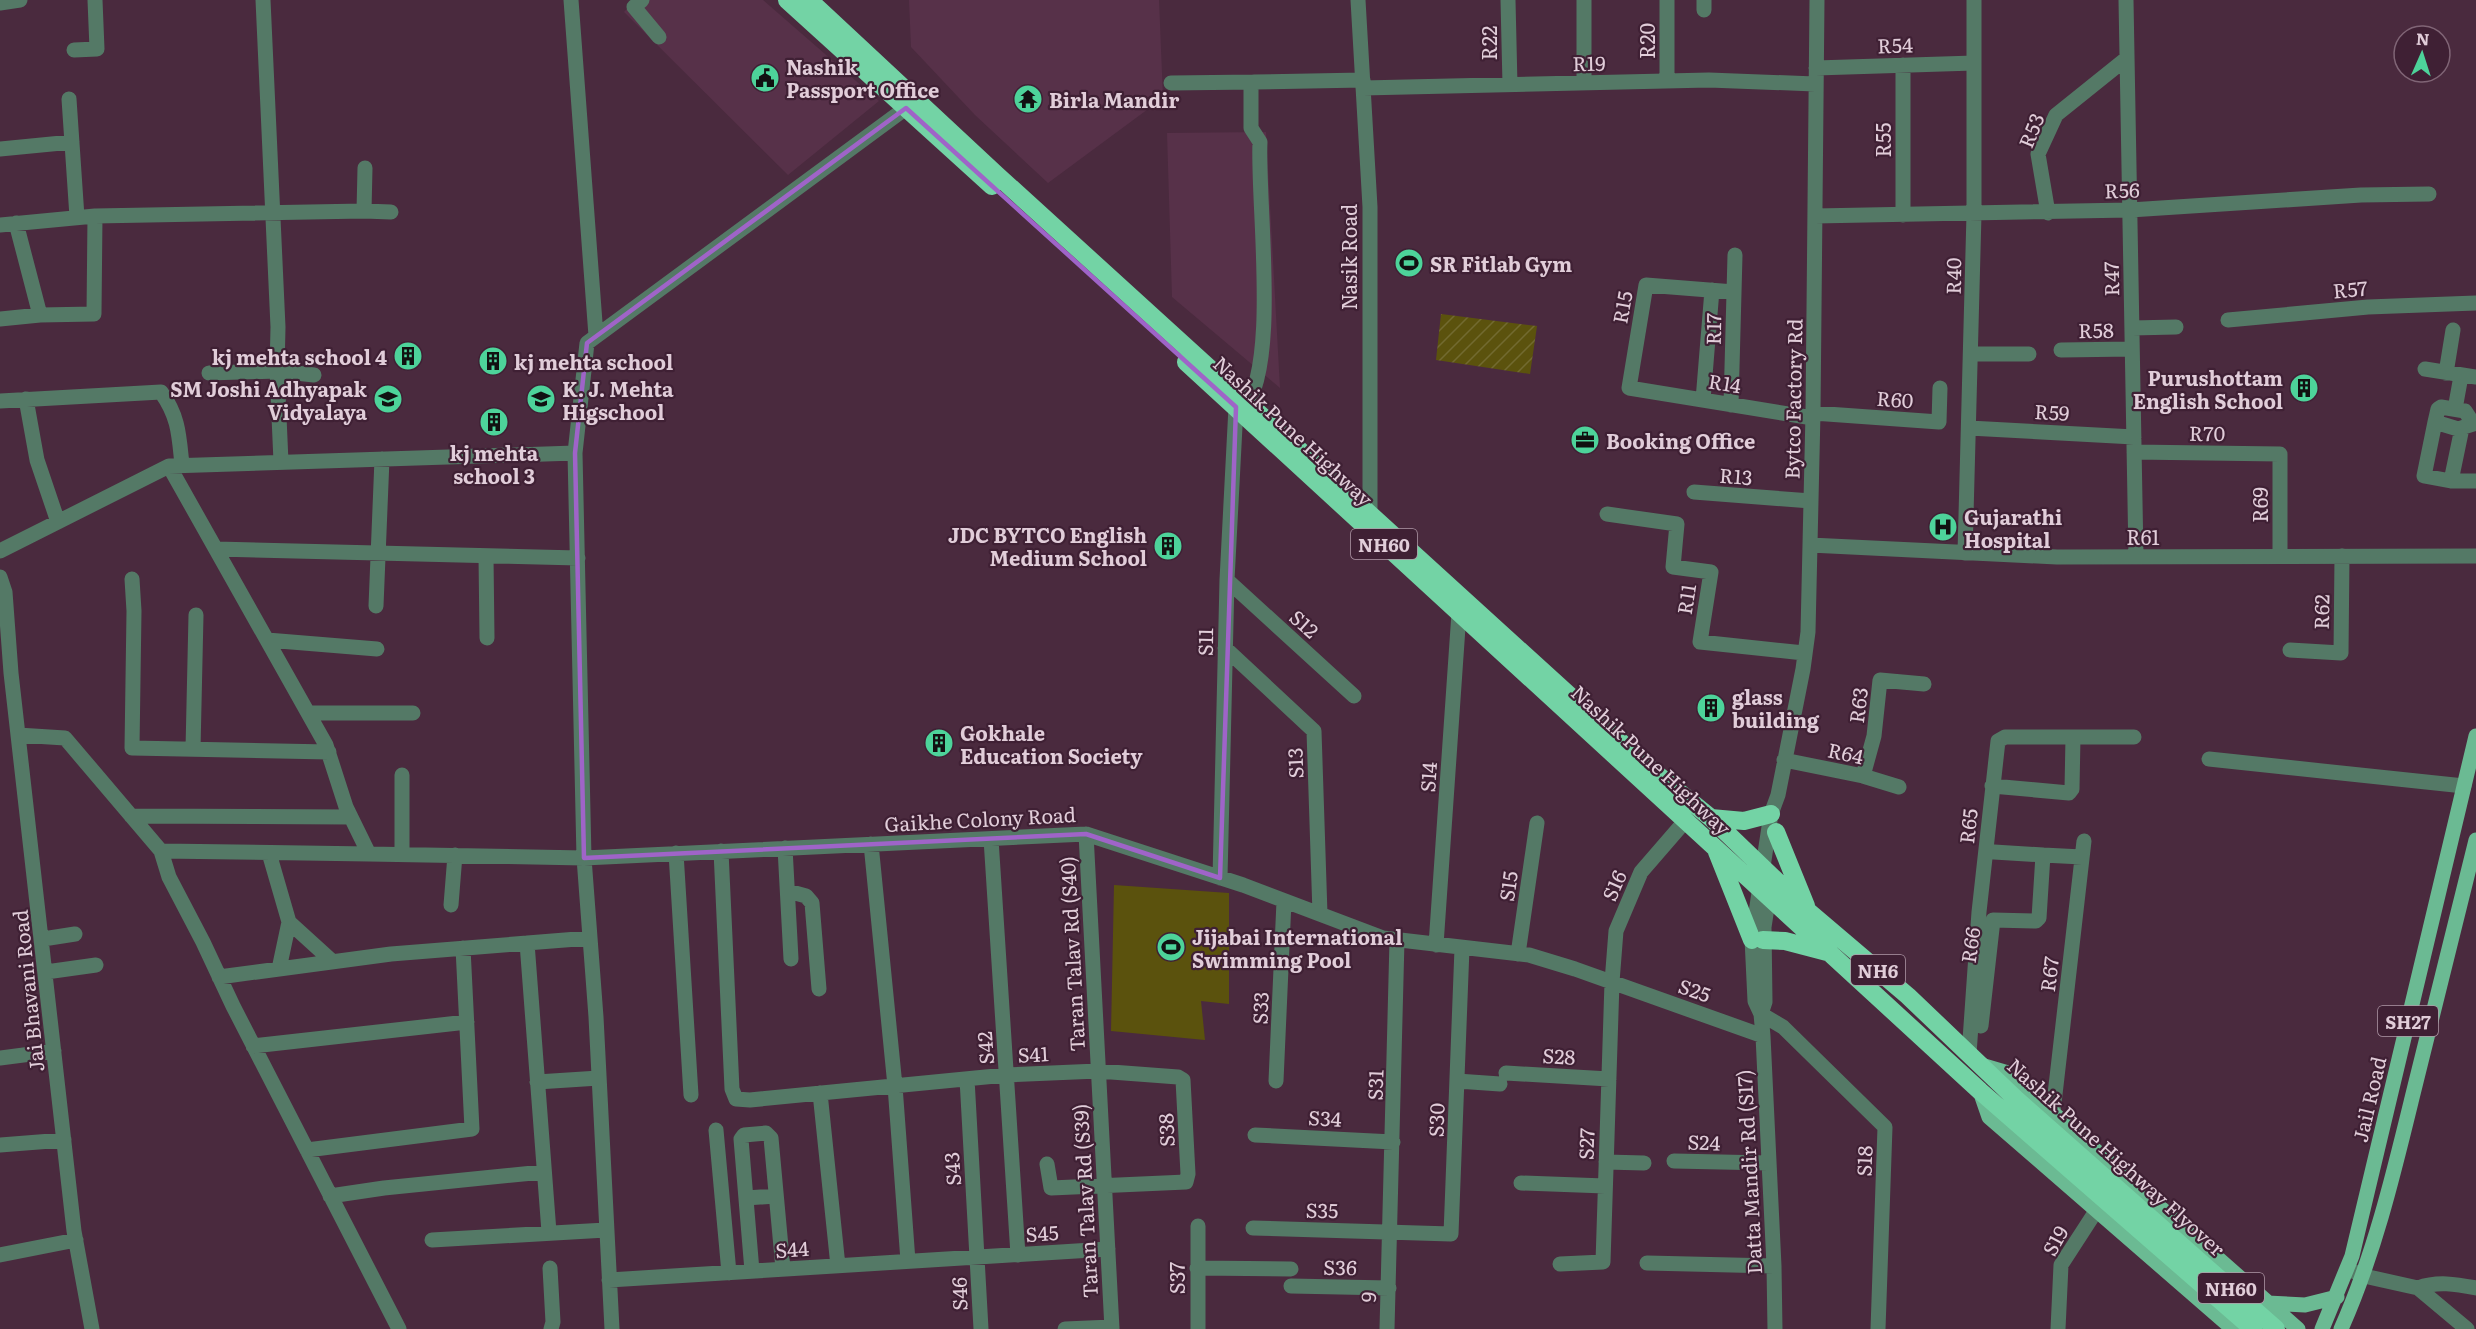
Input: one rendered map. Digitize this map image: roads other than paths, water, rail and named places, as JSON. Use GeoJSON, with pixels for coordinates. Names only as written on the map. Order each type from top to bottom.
{"type":"FeatureCollection","features":[{"type":"Feature","properties":{"kind":"highway","name":"Nashik Pune Highway"},"geometry":{"type":"LineString","coordinates":[[787,0],[811,5],[997,175],[1459,613],[1714,847],[1808,911],[1908,996],[1976,1060]]}},
{"type":"Feature","properties":{"kind":"highway","name":"Nashik Pune Highway"},"geometry":{"type":"LineString","coordinates":[[811,5],[906,108],[1242,407],[1370,515],[1648,767],[1711,818],[1766,883],[1832,954],[1980,1091]]}},
{"type":"Feature","properties":{"kind":"highway"},"geometry":{"type":"LineString","coordinates":[[1711,818],[1744,821],[1771,814]]}},
{"type":"Feature","properties":{"kind":"highway"},"geometry":{"type":"LineString","coordinates":[[1776,832],[1808,911]]}},
{"type":"Feature","properties":{"kind":"highway"},"geometry":{"type":"LineString","coordinates":[[1714,847],[1758,940],[1785,941],[1832,954]]}},
{"type":"Feature","properties":{"kind":"highway","name":"Nashik Pune Highway Flyover"},"geometry":{"type":"LineString","coordinates":[[1976,1060],[2177,1251],[2253,1329]]}},
{"type":"Feature","properties":{"kind":"highway","name":"Nashik Pune Highway Flyover"},"geometry":{"type":"LineString","coordinates":[[1980,1091],[2276,1329]]}},
{"type":"Feature","properties":{"kind":"main road","name":"Jail Road"},"geometry":{"type":"LineString","coordinates":[[2322,1329],[2348,1269],[2476,736]]}},
{"type":"Feature","properties":{"kind":"main road"},"geometry":{"type":"LineString","coordinates":[[2341,1329],[2361,1282],[2409,1111],[2476,840]]}},
{"type":"Feature","properties":{"kind":"main road"},"geometry":{"type":"LineString","coordinates":[[1976,1060],[2008,1072],[2298,1329]]}},
{"type":"Feature","properties":{"kind":"main road"},"geometry":{"type":"LineString","coordinates":[[1980,1091],[1989,1117],[2233,1329]]}},
{"type":"Feature","properties":{"kind":"main road"},"geometry":{"type":"LineString","coordinates":[[2267,1302],[2305,1305],[2337,1297]]}},
{"type":"Feature","properties":{"kind":"street"},"geometry":{"type":"LineString","coordinates":[[74,50],[97,49],[95,0]]}},
{"type":"Feature","properties":{"kind":"street"},"geometry":{"type":"LineString","coordinates":[[263,0],[278,327],[277,371],[281,462]]}},
{"type":"Feature","properties":{"kind":"street"},"geometry":{"type":"LineString","coordinates":[[571,0],[596,336]]}},
{"type":"Feature","properties":{"kind":"street"},"geometry":{"type":"LineString","coordinates":[[642,0],[634,7],[659,37]]}},
{"type":"Feature","properties":{"kind":"street","name":"Nasik Road"},"geometry":{"type":"LineString","coordinates":[[1358,0],[1370,207],[1370,515]]}},
{"type":"Feature","properties":{"kind":"street","name":"R22"},"geometry":{"type":"LineString","coordinates":[[1508,0],[1510,85]]}},
{"type":"Feature","properties":{"kind":"street"},"geometry":{"type":"LineString","coordinates":[[1584,0],[1584,83]]}},
{"type":"Feature","properties":{"kind":"street","name":"R20"},"geometry":{"type":"LineString","coordinates":[[1667,0],[1667,81]]}},
{"type":"Feature","properties":{"kind":"street","name":"Bytco Factory Rd"},"geometry":{"type":"LineString","coordinates":[[1766,883],[1776,832],[1778,795],[1808,632],[1813,416],[1817,0]]}},
{"type":"Feature","properties":{"kind":"street","name":"R40"},"geometry":{"type":"LineString","coordinates":[[1965,553],[1974,214],[1974,0]]}},
{"type":"Feature","properties":{"kind":"street","name":"R47"},"geometry":{"type":"LineString","coordinates":[[2126,0],[2136,557]]}},
{"type":"Feature","properties":{"kind":"street","name":"R53"},"geometry":{"type":"LineString","coordinates":[[2048,213],[2038,154],[2056,115],[2127,58]]}},
{"type":"Feature","properties":{"kind":"street","name":"R54"},"geometry":{"type":"LineString","coordinates":[[1816,68],[1974,63]]}},
{"type":"Feature","properties":{"kind":"street","name":"R55"},"geometry":{"type":"LineString","coordinates":[[1903,65],[1903,215]]}},
{"type":"Feature","properties":{"kind":"street","name":"R19"},"geometry":{"type":"LineString","coordinates":[[1171,82],[1510,85],[1709,80],[1815,84]]}},
{"type":"Feature","properties":{"kind":"street","name":"S11"},"geometry":{"type":"LineString","coordinates":[[1220,878],[1227,580],[1242,407],[1260,361],[1265,318],[1260,142],[1252,132],[1250,123],[1250,87],[1254,82]]}},
{"type":"Feature","properties":{"kind":"street"},"geometry":{"type":"LineString","coordinates":[[69,99],[77,217]]}},
{"type":"Feature","properties":{"kind":"street"},"geometry":{"type":"LineString","coordinates":[[612,1329],[599,1078],[584,858],[575,453],[587,343],[906,108]]}},
{"type":"Feature","properties":{"kind":"street"},"geometry":{"type":"LineString","coordinates":[[0,149],[72,142]]}},
{"type":"Feature","properties":{"kind":"street"},"geometry":{"type":"LineString","coordinates":[[364,211],[365,168]]}},
{"type":"Feature","properties":{"kind":"street","name":"R56"},"geometry":{"type":"LineString","coordinates":[[1815,216],[2048,213],[2361,195],[2429,194]]}},
{"type":"Feature","properties":{"kind":"street"},"geometry":{"type":"LineString","coordinates":[[0,225],[95,216],[272,211],[391,212]]}},
{"type":"Feature","properties":{"kind":"street"},"geometry":{"type":"LineString","coordinates":[[0,319],[40,315],[94,314],[95,216]]}},
{"type":"Feature","properties":{"kind":"street"},"geometry":{"type":"LineString","coordinates":[[16,223],[40,315]]}},
{"type":"Feature","properties":{"kind":"street","name":"R17"},"geometry":{"type":"LineString","coordinates":[[1731,405],[1735,255]]}},
{"type":"Feature","properties":{"kind":"street","name":"R15"},"geometry":{"type":"LineString","coordinates":[[1629,388],[1646,285],[1734,292]]}},
{"type":"Feature","properties":{"kind":"street"},"geometry":{"type":"LineString","coordinates":[[1703,400],[1712,290]]}},
{"type":"Feature","properties":{"kind":"street","name":"R57"},"geometry":{"type":"LineString","coordinates":[[2228,320],[2368,307],[2476,303]]}},
{"type":"Feature","properties":{"kind":"street"},"geometry":{"type":"LineString","coordinates":[[2132,328],[2176,327]]}},
{"type":"Feature","properties":{"kind":"street"},"geometry":{"type":"LineString","coordinates":[[2453,330],[2461,375],[2455,409]]}},
{"type":"Feature","properties":{"kind":"street","name":"R58"},"geometry":{"type":"LineString","coordinates":[[2061,350],[2132,349]]}},
{"type":"Feature","properties":{"kind":"street"},"geometry":{"type":"LineString","coordinates":[[1971,354],[2029,354]]}},
{"type":"Feature","properties":{"kind":"street"},"geometry":{"type":"LineString","coordinates":[[2425,369],[2461,375]]}},
{"type":"Feature","properties":{"kind":"street"},"geometry":{"type":"LineString","coordinates":[[209,372],[277,371],[314,375]]}},
{"type":"Feature","properties":{"kind":"street","name":"R14"},"geometry":{"type":"LineString","coordinates":[[1629,388],[1813,416]]}},
{"type":"Feature","properties":{"kind":"street","name":"R60"},"geometry":{"type":"LineString","coordinates":[[1813,416],[1939,422],[1940,388]]}},
{"type":"Feature","properties":{"kind":"street"},"geometry":{"type":"LineString","coordinates":[[0,401],[161,392],[172,408],[178,429],[175,465],[216,549],[329,752],[351,817],[369,854]]}},
{"type":"Feature","properties":{"kind":"street"},"geometry":{"type":"LineString","coordinates":[[26,399],[37,460],[58,522]]}},
{"type":"Feature","properties":{"kind":"street"},"geometry":{"type":"LineString","coordinates":[[2451,481],[2470,425],[2465,411],[2441,407],[2438,409],[2424,476],[2451,481],[2476,481]]}},
{"type":"Feature","properties":{"kind":"street"},"geometry":{"type":"LineString","coordinates":[[2435,422],[2470,425]]}},
{"type":"Feature","properties":{"kind":"street","name":"R59"},"geometry":{"type":"LineString","coordinates":[[1969,428],[2134,444]]}},
{"type":"Feature","properties":{"kind":"street","name":"R70"},"geometry":{"type":"LineString","coordinates":[[2134,444],[2280,454]]}},
{"type":"Feature","properties":{"kind":"street"},"geometry":{"type":"LineString","coordinates":[[0,551],[175,465],[575,453]]}},
{"type":"Feature","properties":{"kind":"street","name":"R69"},"geometry":{"type":"LineString","coordinates":[[2280,454],[2280,556]]}},
{"type":"Feature","properties":{"kind":"street"},"geometry":{"type":"LineString","coordinates":[[376,606],[382,459]]}},
{"type":"Feature","properties":{"kind":"street","name":"R13"},"geometry":{"type":"LineString","coordinates":[[1694,492],[1811,501]]}},
{"type":"Feature","properties":{"kind":"street","name":"R11"},"geometry":{"type":"LineString","coordinates":[[1607,514],[1677,524],[1673,567],[1711,572],[1700,642],[1804,653]]}},
{"type":"Feature","properties":{"kind":"street","name":"R61"},"geometry":{"type":"LineString","coordinates":[[1810,545],[2056,557],[2476,556]]}},
{"type":"Feature","properties":{"kind":"street"},"geometry":{"type":"LineString","coordinates":[[216,549],[578,558]]}},
{"type":"Feature","properties":{"kind":"street"},"geometry":{"type":"LineString","coordinates":[[486,555],[487,638]]}},
{"type":"Feature","properties":{"kind":"street","name":"R62"},"geometry":{"type":"LineString","coordinates":[[2290,650],[2341,652],[2342,556]]}},
{"type":"Feature","properties":{"kind":"street","name":"Jai Bhavani Road"},"geometry":{"type":"LineString","coordinates":[[0,577],[5,592],[7,692],[18,735],[76,1240],[92,1329]]}},
{"type":"Feature","properties":{"kind":"street"},"geometry":{"type":"LineString","coordinates":[[132,579],[134,611],[132,748],[329,752]]}},
{"type":"Feature","properties":{"kind":"street","name":"S12"},"geometry":{"type":"LineString","coordinates":[[1227,580],[1354,696]]}},
{"type":"Feature","properties":{"kind":"street","name":"S14"},"geometry":{"type":"LineString","coordinates":[[1436,945],[1459,613]]}},
{"type":"Feature","properties":{"kind":"street"},"geometry":{"type":"LineString","coordinates":[[193,749],[196,615]]}},
{"type":"Feature","properties":{"kind":"street"},"geometry":{"type":"LineString","coordinates":[[267,640],[377,649]]}},
{"type":"Feature","properties":{"kind":"street","name":"S13"},"geometry":{"type":"LineString","coordinates":[[1225,648],[1314,731],[1320,914]]}},
{"type":"Feature","properties":{"kind":"street","name":"R63"},"geometry":{"type":"LineString","coordinates":[[1863,776],[1874,736],[1880,680],[1924,684]]}},
{"type":"Feature","properties":{"kind":"street"},"geometry":{"type":"LineString","coordinates":[[308,713],[413,713]]}},
{"type":"Feature","properties":{"kind":"street"},"geometry":{"type":"LineString","coordinates":[[18,735],[65,738],[161,851],[169,877],[253,1046],[399,1329]]}},
{"type":"Feature","properties":{"kind":"street"},"geometry":{"type":"LineString","coordinates":[[1992,786],[2069,793],[2072,789],[2073,737]]}},
{"type":"Feature","properties":{"kind":"street","name":"R65"},"geometry":{"type":"LineString","coordinates":[[1976,1060],[1996,745],[2000,738],[2134,737]]}},
{"type":"Feature","properties":{"kind":"street"},"geometry":{"type":"LineString","coordinates":[[2209,759],[2464,786]]}},
{"type":"Feature","properties":{"kind":"street","name":"R64"},"geometry":{"type":"LineString","coordinates":[[1784,760],[1863,776],[1899,787]]}},
{"type":"Feature","properties":{"kind":"street"},"geometry":{"type":"LineString","coordinates":[[402,775],[402,854]]}},
{"type":"Feature","properties":{"kind":"street","name":"Bytco Factory Rd"},"geometry":{"type":"LineString","coordinates":[[1766,883],[1771,814],[1778,795]]}},
{"type":"Feature","properties":{"kind":"street"},"geometry":{"type":"LineString","coordinates":[[131,816],[351,817]]}},
{"type":"Feature","properties":{"kind":"street","name":"S16"},"geometry":{"type":"LineString","coordinates":[[1612,982],[1616,931],[1641,872],[1686,820]]}},
{"type":"Feature","properties":{"kind":"street","name":"S15"},"geometry":{"type":"LineString","coordinates":[[1518,954],[1537,823]]}},
{"type":"Feature","properties":{"kind":"street","name":"Gaikhe Colony Road"},"geometry":{"type":"LineString","coordinates":[[161,851],[584,858],[1086,834],[1220,878],[1383,938],[1518,954]]}},
{"type":"Feature","properties":{"kind":"street","name":"Taran Talav Rd (S40)"},"geometry":{"type":"LineString","coordinates":[[1086,834],[1098,1071]]}},
{"type":"Feature","properties":{"kind":"street","name":"S42"},"geometry":{"type":"LineString","coordinates":[[991,839],[1018,1255]]}},
{"type":"Feature","properties":{"kind":"street","name":"R67"},"geometry":{"type":"LineString","coordinates":[[2053,1112],[2084,842]]}},
{"type":"Feature","properties":{"kind":"street"},"geometry":{"type":"LineString","coordinates":[[871,844],[895,1086],[908,1261]]}},
{"type":"Feature","properties":{"kind":"street"},"geometry":{"type":"LineString","coordinates":[[785,848],[791,959]]}},
{"type":"Feature","properties":{"kind":"street","name":"S41"},"geometry":{"type":"LineString","coordinates":[[721,851],[733,1095],[736,1099],[750,1100],[1006,1075],[1098,1071]]}},
{"type":"Feature","properties":{"kind":"street"},"geometry":{"type":"LineString","coordinates":[[1994,852],[2082,857]]}},
{"type":"Feature","properties":{"kind":"street"},"geometry":{"type":"LineString","coordinates":[[268,853],[289,922],[279,969]]}},
{"type":"Feature","properties":{"kind":"street"},"geometry":{"type":"LineString","coordinates":[[676,854],[690,1095]]}},
{"type":"Feature","properties":{"kind":"street"},"geometry":{"type":"LineString","coordinates":[[450,905],[455,855]]}},
{"type":"Feature","properties":{"kind":"street","name":"R66"},"geometry":{"type":"LineString","coordinates":[[1986,919],[2036,921],[2039,918],[2043,855]]}},
{"type":"Feature","properties":{"kind":"street","name":"Datta Mandir Rd (S17)"},"geometry":{"type":"LineString","coordinates":[[1766,883],[1758,940],[1766,1002],[1761,1014],[1775,1329]]}},
{"type":"Feature","properties":{"kind":"street"},"geometry":{"type":"LineString","coordinates":[[788,891],[806,896],[812,903],[819,989]]}},
{"type":"Feature","properties":{"kind":"street","name":"S33"},"geometry":{"type":"LineString","coordinates":[[1276,1081],[1284,901]]}},
{"type":"Feature","properties":{"kind":"street"},"geometry":{"type":"LineString","coordinates":[[289,922],[333,962]]}},
{"type":"Feature","properties":{"kind":"street"},"geometry":{"type":"LineString","coordinates":[[43,939],[75,934]]}},
{"type":"Feature","properties":{"kind":"street"},"geometry":{"type":"LineString","coordinates":[[219,977],[391,954],[590,938]]}},
{"type":"Feature","properties":{"kind":"street","name":"S31"},"geometry":{"type":"LineString","coordinates":[[1390,1231],[1397,940]]}},
{"type":"Feature","properties":{"kind":"street"},"geometry":{"type":"LineString","coordinates":[[527,943],[549,1232]]}},
{"type":"Feature","properties":{"kind":"street"},"geometry":{"type":"LineString","coordinates":[[307,1150],[472,1129],[463,948]]}},
{"type":"Feature","properties":{"kind":"street","name":"S30"},"geometry":{"type":"LineString","coordinates":[[1390,1231],[1451,1234],[1462,948]]}},
{"type":"Feature","properties":{"kind":"street","name":"S25"},"geometry":{"type":"LineString","coordinates":[[1518,954],[1575,969],[1763,1036]]}},
{"type":"Feature","properties":{"kind":"street"},"geometry":{"type":"LineString","coordinates":[[46,972],[96,965]]}},
{"type":"Feature","properties":{"kind":"street","name":"S27"},"geometry":{"type":"LineString","coordinates":[[1560,1264],[1603,1262],[1612,982]]}},
{"type":"Feature","properties":{"kind":"street","name":"S18"},"geometry":{"type":"LineString","coordinates":[[1761,1014],[1783,1027],[1885,1127],[1878,1329]]}},
{"type":"Feature","properties":{"kind":"street"},"geometry":{"type":"LineString","coordinates":[[253,1046],[467,1022]]}},
{"type":"Feature","properties":{"kind":"street"},"geometry":{"type":"LineString","coordinates":[[0,1058],[54,1051]]}},
{"type":"Feature","properties":{"kind":"street","name":"Taran Talav Rd (S39)"},"geometry":{"type":"LineString","coordinates":[[1098,1071],[1112,1328]]}},
{"type":"Feature","properties":{"kind":"street","name":"S38"},"geometry":{"type":"LineString","coordinates":[[1098,1071],[1178,1077],[1183,1082],[1188,1174],[1186,1182],[1105,1186]]}},
{"type":"Feature","properties":{"kind":"street"},"geometry":{"type":"LineString","coordinates":[[537,1082],[599,1078]]}},
{"type":"Feature","properties":{"kind":"street","name":"S28"},"geometry":{"type":"LineString","coordinates":[[1457,1081],[1503,1078],[1609,1079]]}},
{"type":"Feature","properties":{"kind":"street","name":"S43"},"geometry":{"type":"LineString","coordinates":[[967,1079],[978,1257]]}},
{"type":"Feature","properties":{"kind":"street"},"geometry":{"type":"LineString","coordinates":[[820,1093],[838,1266]]}},
{"type":"Feature","properties":{"kind":"street"},"geometry":{"type":"LineString","coordinates":[[716,1130],[729,1273]]}},
{"type":"Feature","properties":{"kind":"street"},"geometry":{"type":"LineString","coordinates":[[751,1267],[741,1138],[744,1135],[766,1134],[770,1136],[782,1265]]}},
{"type":"Feature","properties":{"kind":"street","name":"S34"},"geometry":{"type":"LineString","coordinates":[[1255,1135],[1393,1142]]}},
{"type":"Feature","properties":{"kind":"street"},"geometry":{"type":"LineString","coordinates":[[0,1145],[64,1140]]}},
{"type":"Feature","properties":{"kind":"street","name":"S24"},"geometry":{"type":"LineString","coordinates":[[1674,1161],[1768,1163]]}},
{"type":"Feature","properties":{"kind":"street"},"geometry":{"type":"LineString","coordinates":[[1606,1162],[1644,1163]]}},
{"type":"Feature","properties":{"kind":"street"},"geometry":{"type":"LineString","coordinates":[[1047,1164],[1051,1188],[1105,1186]]}},
{"type":"Feature","properties":{"kind":"street"},"geometry":{"type":"LineString","coordinates":[[330,1196],[384,1188],[543,1172]]}},
{"type":"Feature","properties":{"kind":"street"},"geometry":{"type":"LineString","coordinates":[[1521,1183],[1605,1186]]}},
{"type":"Feature","properties":{"kind":"street"},"geometry":{"type":"LineString","coordinates":[[746,1198],[776,1196]]}},
{"type":"Feature","properties":{"kind":"street","name":"S19"},"geometry":{"type":"LineString","coordinates":[[2058,1329],[2061,1265],[2096,1211]]}},
{"type":"Feature","properties":{"kind":"street","name":"S37"},"geometry":{"type":"LineString","coordinates":[[1198,1226],[1198,1329]]}},
{"type":"Feature","properties":{"kind":"street","name":"S35"},"geometry":{"type":"LineString","coordinates":[[1253,1228],[1390,1231]]}},
{"type":"Feature","properties":{"kind":"street"},"geometry":{"type":"LineString","coordinates":[[432,1240],[606,1230]]}},
{"type":"Feature","properties":{"kind":"street","name":"9"},"geometry":{"type":"LineString","coordinates":[[1387,1329],[1390,1231]]}},
{"type":"Feature","properties":{"kind":"street"},"geometry":{"type":"LineString","coordinates":[[0,1256],[76,1240]]}},
{"type":"Feature","properties":{"kind":"street","name":"S45"},"geometry":{"type":"LineString","coordinates":[[978,1257],[1108,1249]]}},
{"type":"Feature","properties":{"kind":"street","name":"S44"},"geometry":{"type":"LineString","coordinates":[[609,1280],[729,1273],[751,1267],[782,1265],[838,1266],[978,1257]]}},
{"type":"Feature","properties":{"kind":"street","name":"S46"},"geometry":{"type":"LineString","coordinates":[[978,1257],[981,1329]]}},
{"type":"Feature","properties":{"kind":"street"},"geometry":{"type":"LineString","coordinates":[[1647,1263],[1774,1266]]}},
{"type":"Feature","properties":{"kind":"street"},"geometry":{"type":"LineString","coordinates":[[550,1268],[553,1322],[551,1329]]}},
{"type":"Feature","properties":{"kind":"street"},"geometry":{"type":"LineString","coordinates":[[1197,1268],[1291,1269]]}},
{"type":"Feature","properties":{"kind":"street"},"geometry":{"type":"LineString","coordinates":[[2348,1269],[2361,1282],[2418,1288],[2429,1284],[2453,1284],[2476,1288]]}},
{"type":"Feature","properties":{"kind":"street","name":"S36"},"geometry":{"type":"LineString","coordinates":[[1291,1286],[1389,1288]]}},
{"type":"Feature","properties":{"kind":"street"},"geometry":{"type":"LineString","coordinates":[[2418,1288],[2467,1329]]}},
{"type":"Feature","properties":{"kind":"street"},"geometry":{"type":"LineString","coordinates":[[1065,1329],[1112,1328]]}},
{"type":"Feature","properties":{"kind":"place","name":"Nashik Passport Office"},"geometry":{"type":"Point","coordinates":[765,78]}},
{"type":"Feature","properties":{"kind":"place","name":"Birla Mandir"},"geometry":{"type":"Point","coordinates":[1028,99]}},
{"type":"Feature","properties":{"kind":"place","name":"SR Fitlab Gym"},"geometry":{"type":"Point","coordinates":[1409,263]}},
{"type":"Feature","properties":{"kind":"place","name":"kj mehta school 4"},"geometry":{"type":"Point","coordinates":[408,356]}},
{"type":"Feature","properties":{"kind":"place","name":"kj mehta school"},"geometry":{"type":"Point","coordinates":[493,361]}},
{"type":"Feature","properties":{"kind":"place","name":"Purushottam English School"},"geometry":{"type":"Point","coordinates":[2304,388]}},
{"type":"Feature","properties":{"kind":"place","name":"SM Joshi Adhyapak Vidyalaya"},"geometry":{"type":"Point","coordinates":[388,399]}},
{"type":"Feature","properties":{"kind":"place","name":"K. J. Mehta Higschool"},"geometry":{"type":"Point","coordinates":[541,399]}},
{"type":"Feature","properties":{"kind":"place","name":"kj mehta school 3"},"geometry":{"type":"Point","coordinates":[494,422]}},
{"type":"Feature","properties":{"kind":"place","name":"Booking Office"},"geometry":{"type":"Point","coordinates":[1585,440]}},
{"type":"Feature","properties":{"kind":"place","name":"Gujarathi Hospital"},"geometry":{"type":"Point","coordinates":[1943,527]}},
{"type":"Feature","properties":{"kind":"place","name":"JDC BYTCO English Medium School"},"geometry":{"type":"Point","coordinates":[1168,546]}},
{"type":"Feature","properties":{"kind":"place","name":"glass building"},"geometry":{"type":"Point","coordinates":[1711,708]}},
{"type":"Feature","properties":{"kind":"place","name":"Gokhale Education Society"},"geometry":{"type":"Point","coordinates":[939,743]}},
{"type":"Feature","properties":{"kind":"place","name":"Jijabai International Swimming Pool"},"geometry":{"type":"Point","coordinates":[1171,947]}}]}
